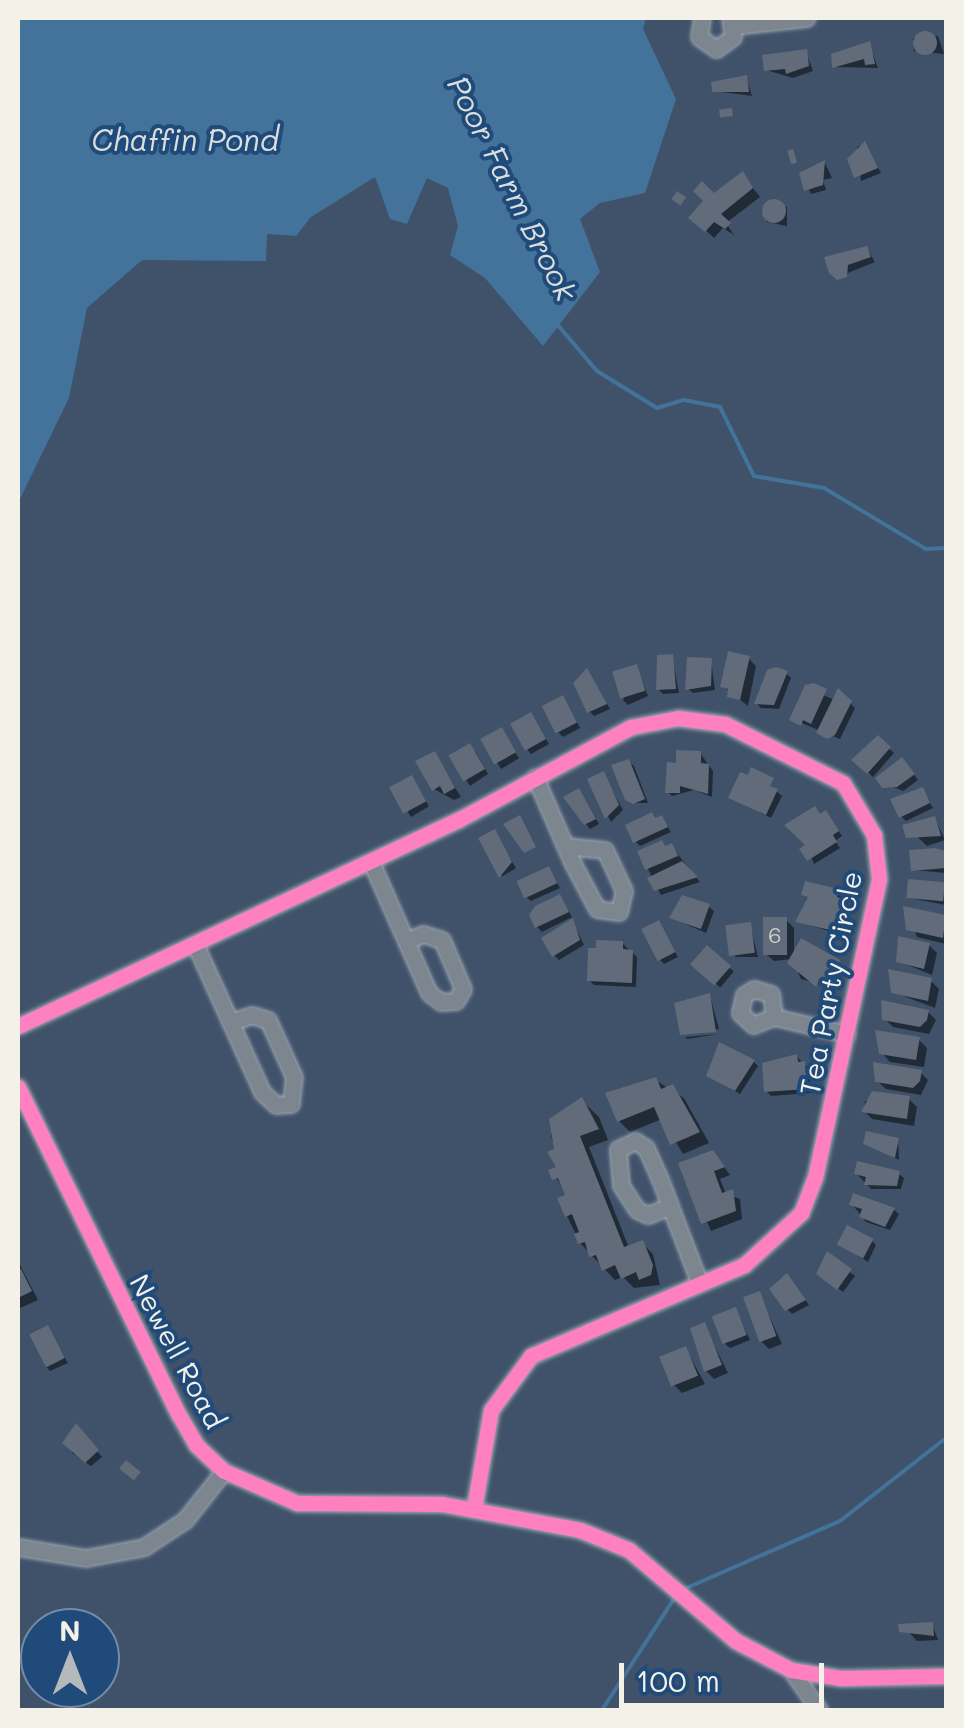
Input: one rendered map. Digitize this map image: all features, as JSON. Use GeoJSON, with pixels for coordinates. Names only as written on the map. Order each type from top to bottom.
{"type":"FeatureCollection","features":[{"type":"Feature","properties":{"kind":"street"},"geometry":{"type":"LineString","coordinates":[[702,18],[699,37],[712,48],[729,43],[732,22],[807,18]]}},
{"type":"Feature","properties":{"kind":"street","name":"Tea Party Circle"},"geometry":{"type":"LineString","coordinates":[[18,1026],[370,862],[620,731],[678,718],[748,732],[834,775],[859,802],[879,857],[847,1034],[815,1177],[800,1213],[755,1259],[556,1340],[519,1368],[491,1410],[474,1508]]}},
{"type":"Feature","properties":{"kind":"street"},"geometry":{"type":"LineString","coordinates":[[536,777],[565,846],[597,909],[620,912],[624,890],[605,850],[565,846]]}},
{"type":"Feature","properties":{"kind":"street"},"geometry":{"type":"LineString","coordinates":[[370,862],[429,993],[441,1002],[456,1001],[463,990],[442,940],[423,934],[406,941]]}},
{"type":"Feature","properties":{"kind":"street"},"geometry":{"type":"LineString","coordinates":[[195,944],[230,1022],[262,1092],[276,1105],[291,1104],[294,1077],[268,1020],[252,1015],[230,1022]]}},
{"type":"Feature","properties":{"kind":"street"},"geometry":{"type":"LineString","coordinates":[[774,1017],[847,1034]]}},
{"type":"Feature","properties":{"kind":"street","name":"Newell Road"},"geometry":{"type":"LineString","coordinates":[[18,1086],[178,1416],[224,1472],[258,1491],[308,1505],[474,1508],[604,1538],[678,1590],[736,1641],[792,1670],[853,1679],[946,1676]]}},
{"type":"Feature","properties":{"kind":"street"},"geometry":{"type":"LineString","coordinates":[[670,1206],[648,1215],[637,1210],[621,1185],[618,1149],[635,1141],[646,1148],[670,1206],[699,1283]]}},
{"type":"Feature","properties":{"kind":"street"},"geometry":{"type":"LineString","coordinates":[[18,1547],[86,1558],[144,1547],[185,1520],[224,1472]]}},
{"type":"Feature","properties":{"kind":"street"},"geometry":{"type":"LineString","coordinates":[[792,1670],[819,1710]]}},
{"type":"Feature","properties":{"kind":"water","name":"Chaffin Pond"},"geometry":{"type":"Polygon","coordinates":[[[18,18],[646,18],[643,29],[676,99],[645,193],[600,203],[580,219],[600,272],[543,346],[485,278],[450,255],[458,226],[448,188],[427,178],[407,224],[390,219],[375,177],[311,217],[296,236],[267,234],[266,261],[142,260],[87,308],[69,398],[18,503],[18,18]]]}},
{"type":"Feature","properties":{"kind":"building"},"geometry":{"type":"Polygon","coordinates":[[[925,31],[934,34],[934,52],[925,55],[916,52],[913,43],[916,34],[925,31]]]}},
{"type":"Feature","properties":{"kind":"building"},"geometry":{"type":"Polygon","coordinates":[[[870,41],[875,64],[865,65],[864,59],[832,68],[831,54],[870,41]]]}},
{"type":"Feature","properties":{"kind":"building"},"geometry":{"type":"Polygon","coordinates":[[[807,49],[809,66],[786,74],[785,69],[764,71],[762,55],[807,49]]]}},
{"type":"Feature","properties":{"kind":"building"},"geometry":{"type":"Polygon","coordinates":[[[747,75],[749,92],[712,92],[711,82],[747,75]]]}},
{"type":"Feature","properties":{"kind":"building"},"geometry":{"type":"Polygon","coordinates":[[[732,108],[733,116],[720,118],[719,110],[732,108]]]}},
{"type":"Feature","properties":{"kind":"building"},"geometry":{"type":"Polygon","coordinates":[[[865,141],[878,168],[854,178],[847,159],[865,141]]]}},
{"type":"Feature","properties":{"kind":"building"},"geometry":{"type":"Polygon","coordinates":[[[793,149],[797,162],[791,164],[787,151],[793,149]]]}},
{"type":"Feature","properties":{"kind":"building"},"geometry":{"type":"Polygon","coordinates":[[[825,160],[823,185],[804,191],[799,173],[825,160]]]}},
{"type":"Feature","properties":{"kind":"building"},"geometry":{"type":"Polygon","coordinates":[[[743,171],[753,188],[721,214],[731,223],[725,229],[714,222],[705,232],[688,218],[703,201],[693,191],[702,181],[714,193],[743,171]]]}},
{"type":"Feature","properties":{"kind":"building"},"geometry":{"type":"Polygon","coordinates":[[[677,191],[686,197],[681,205],[671,199],[677,191]]]}},
{"type":"Feature","properties":{"kind":"building"},"geometry":{"type":"Polygon","coordinates":[[[774,199],[783,202],[783,220],[774,223],[765,220],[762,211],[765,202],[774,199]]]}},
{"type":"Feature","properties":{"kind":"building"},"geometry":{"type":"Polygon","coordinates":[[[867,246],[871,257],[848,265],[847,277],[837,280],[829,273],[824,257],[867,246]]]}},
{"type":"Feature","properties":{"kind":"building"},"geometry":{"type":"Polygon","coordinates":[[[728,651],[750,656],[740,700],[727,697],[728,689],[720,687],[728,651]]]}},
{"type":"Feature","properties":{"kind":"building"},"geometry":{"type":"Polygon","coordinates":[[[673,654],[676,689],[656,690],[657,655],[673,654]]]}},
{"type":"Feature","properties":{"kind":"building"},"geometry":{"type":"Polygon","coordinates":[[[687,657],[712,658],[711,686],[685,690],[687,657]]]}},
{"type":"Feature","properties":{"kind":"building"},"geometry":{"type":"Polygon","coordinates":[[[637,664],[645,691],[620,698],[612,672],[637,664]]]}},
{"type":"Feature","properties":{"kind":"building"},"geometry":{"type":"Polygon","coordinates":[[[776,667],[788,671],[774,705],[754,704],[767,670],[776,667]]]}},
{"type":"Feature","properties":{"kind":"building"},"geometry":{"type":"Polygon","coordinates":[[[587,668],[607,704],[587,713],[573,683],[587,668]]]}},
{"type":"Feature","properties":{"kind":"building"},"geometry":{"type":"Polygon","coordinates":[[[814,683],[827,689],[811,724],[803,720],[801,726],[789,720],[805,685],[814,683]]]}},
{"type":"Feature","properties":{"kind":"building"},"geometry":{"type":"Polygon","coordinates":[[[838,688],[852,701],[835,735],[827,739],[816,733],[838,688]]]}},
{"type":"Feature","properties":{"kind":"building"},"geometry":{"type":"Polygon","coordinates":[[[563,695],[577,723],[556,734],[542,706],[563,695]]]}},
{"type":"Feature","properties":{"kind":"building"},"geometry":{"type":"Polygon","coordinates":[[[531,712],[546,739],[525,751],[510,724],[531,712]]]}},
{"type":"Feature","properties":{"kind":"building"},"geometry":{"type":"Polygon","coordinates":[[[502,727],[516,752],[494,764],[480,739],[502,727]]]}},
{"type":"Feature","properties":{"kind":"building"},"geometry":{"type":"Polygon","coordinates":[[[878,735],[891,747],[867,774],[851,760],[878,735]]]}},
{"type":"Feature","properties":{"kind":"building"},"geometry":{"type":"Polygon","coordinates":[[[470,743],[485,769],[463,781],[448,756],[470,743]]]}},
{"type":"Feature","properties":{"kind":"building"},"geometry":{"type":"Polygon","coordinates":[[[676,750],[701,751],[701,763],[709,764],[708,794],[680,786],[680,793],[665,793],[667,762],[676,763],[676,750]]]}},
{"type":"Feature","properties":{"kind":"building"},"geometry":{"type":"Polygon","coordinates":[[[435,751],[455,788],[444,794],[440,786],[432,791],[415,761],[435,751]]]}},
{"type":"Feature","properties":{"kind":"building"},"geometry":{"type":"Polygon","coordinates":[[[902,757],[915,774],[897,787],[882,788],[875,778],[902,757]]]}},
{"type":"Feature","properties":{"kind":"building"},"geometry":{"type":"Polygon","coordinates":[[[629,759],[645,799],[633,804],[625,800],[611,765],[629,759]]]}},
{"type":"Feature","properties":{"kind":"building"},"geometry":{"type":"Polygon","coordinates":[[[751,767],[774,778],[770,786],[778,789],[766,815],[728,798],[740,772],[748,775],[751,767]]]}},
{"type":"Feature","properties":{"kind":"building"},"geometry":{"type":"Polygon","coordinates":[[[604,771],[619,805],[605,819],[587,779],[604,771]]]}},
{"type":"Feature","properties":{"kind":"building"},"geometry":{"type":"Polygon","coordinates":[[[412,775],[426,801],[403,814],[389,787],[412,775]]]}},
{"type":"Feature","properties":{"kind":"building"},"geometry":{"type":"Polygon","coordinates":[[[923,787],[930,803],[899,818],[890,799],[923,787]]]}},
{"type":"Feature","properties":{"kind":"building"},"geometry":{"type":"Polygon","coordinates":[[[579,788],[596,819],[584,825],[563,797],[579,788]]]}},
{"type":"Feature","properties":{"kind":"building"},"geometry":{"type":"Polygon","coordinates":[[[815,806],[820,814],[826,810],[839,831],[833,835],[837,842],[807,861],[799,849],[805,845],[784,825],[815,806]]]}},
{"type":"Feature","properties":{"kind":"building"},"geometry":{"type":"Polygon","coordinates":[[[652,812],[655,818],[662,815],[668,827],[633,843],[625,825],[652,812]]]}},
{"type":"Feature","properties":{"kind":"building"},"geometry":{"type":"Polygon","coordinates":[[[520,815],[536,847],[524,853],[503,824],[520,815]]]}},
{"type":"Feature","properties":{"kind":"building"},"geometry":{"type":"Polygon","coordinates":[[[935,816],[941,836],[906,838],[902,825],[935,816]]]}},
{"type":"Feature","properties":{"kind":"building"},"geometry":{"type":"Polygon","coordinates":[[[495,829],[512,862],[499,878],[478,838],[495,829]]]}},
{"type":"Feature","properties":{"kind":"building"},"geometry":{"type":"Polygon","coordinates":[[[662,840],[665,846],[672,843],[678,856],[645,870],[637,851],[662,840]]]}},
{"type":"Feature","properties":{"kind":"building"},"geometry":{"type":"Polygon","coordinates":[[[909,850],[945,851],[946,868],[911,871],[909,850]]]}},
{"type":"Feature","properties":{"kind":"building"},"geometry":{"type":"Polygon","coordinates":[[[682,861],[698,877],[654,891],[647,878],[682,861]]]}},
{"type":"Feature","properties":{"kind":"building"},"geometry":{"type":"Polygon","coordinates":[[[549,866],[557,883],[524,898],[516,881],[549,866]]]}},
{"type":"Feature","properties":{"kind":"building"},"geometry":{"type":"Polygon","coordinates":[[[908,879],[945,882],[943,901],[906,898],[908,879]]]}},
{"type":"Feature","properties":{"kind":"building"},"geometry":{"type":"Polygon","coordinates":[[[805,881],[839,889],[837,897],[845,899],[840,923],[832,922],[830,930],[795,922],[808,897],[801,895],[805,881]]]}},
{"type":"Feature","properties":{"kind":"building"},"geometry":{"type":"Polygon","coordinates":[[[560,894],[569,912],[535,928],[529,915],[535,906],[560,894]]]}},
{"type":"Feature","properties":{"kind":"building"},"geometry":{"type":"Polygon","coordinates":[[[682,895],[710,904],[701,929],[669,918],[682,895]]]}},
{"type":"Feature","properties":{"kind":"building"},"geometry":{"type":"Polygon","coordinates":[[[903,906],[946,915],[943,938],[906,930],[903,906]]]}},
{"type":"Feature","properties":{"kind":"building"},"geometry":{"type":"Polygon","coordinates":[[[763,917],[787,917],[787,955],[763,955],[763,917]]]}},
{"type":"Feature","properties":{"kind":"building"},"geometry":{"type":"Polygon","coordinates":[[[573,918],[580,940],[552,957],[541,938],[573,918]]]}},
{"type":"Feature","properties":{"kind":"building"},"geometry":{"type":"Polygon","coordinates":[[[659,920],[675,952],[658,961],[641,929],[659,920]]]}},
{"type":"Feature","properties":{"kind":"building"},"geometry":{"type":"Polygon","coordinates":[[[751,922],[755,953],[729,956],[725,925],[751,922]]]}},
{"type":"Feature","properties":{"kind":"building"},"geometry":{"type":"Polygon","coordinates":[[[898,936],[930,943],[924,969],[896,962],[898,936]]]}},
{"type":"Feature","properties":{"kind":"building"},"geometry":{"type":"Polygon","coordinates":[[[801,938],[840,960],[826,985],[819,981],[816,987],[787,963],[801,938]]]}},
{"type":"Feature","properties":{"kind":"building"},"geometry":{"type":"Polygon","coordinates":[[[596,940],[623,941],[623,949],[633,950],[632,983],[587,981],[588,948],[596,948],[596,940]]]}},
{"type":"Feature","properties":{"kind":"building"},"geometry":{"type":"Polygon","coordinates":[[[707,945],[731,966],[714,986],[690,965],[707,945]]]}},
{"type":"Feature","properties":{"kind":"building"},"geometry":{"type":"Polygon","coordinates":[[[888,969],[932,978],[928,1001],[891,993],[888,969]]]}},
{"type":"Feature","properties":{"kind":"building"},"geometry":{"type":"Polygon","coordinates":[[[710,993],[716,1032],[680,1035],[674,1003],[710,993]]]}},
{"type":"Feature","properties":{"kind":"building"},"geometry":{"type":"Polygon","coordinates":[[[881,1000],[929,1010],[927,1020],[920,1027],[882,1020],[881,1000]]]}},
{"type":"Feature","properties":{"kind":"building"},"geometry":{"type":"Polygon","coordinates":[[[875,1030],[920,1037],[916,1060],[879,1054],[875,1030]]]}},
{"type":"Feature","properties":{"kind":"building"},"geometry":{"type":"Polygon","coordinates":[[[719,1042],[755,1060],[735,1091],[706,1076],[719,1042]]]}},
{"type":"Feature","properties":{"kind":"building"},"geometry":{"type":"Polygon","coordinates":[[[797,1054],[798,1062],[805,1061],[807,1089],[764,1092],[762,1063],[797,1054]]]}},
{"type":"Feature","properties":{"kind":"building"},"geometry":{"type":"Polygon","coordinates":[[[873,1062],[922,1070],[920,1081],[913,1088],[875,1082],[873,1062]]]}},
{"type":"Feature","properties":{"kind":"building"},"geometry":{"type":"Polygon","coordinates":[[[656,1077],[661,1089],[673,1084],[700,1132],[670,1145],[654,1107],[617,1122],[605,1093],[656,1077]]]}},
{"type":"Feature","properties":{"kind":"building"},"geometry":{"type":"Polygon","coordinates":[[[872,1091],[910,1096],[907,1119],[861,1112],[872,1091]]]}},
{"type":"Feature","properties":{"kind":"building"},"geometry":{"type":"Polygon","coordinates":[[[582,1097],[599,1129],[580,1136],[624,1247],[643,1240],[653,1265],[651,1275],[639,1280],[636,1272],[621,1279],[615,1265],[602,1271],[596,1255],[589,1257],[585,1242],[578,1244],[574,1234],[579,1232],[572,1214],[565,1217],[557,1198],[565,1195],[558,1178],[552,1180],[548,1170],[556,1167],[547,1152],[554,1149],[549,1119],[582,1097]]]}},
{"type":"Feature","properties":{"kind":"building"},"geometry":{"type":"Polygon","coordinates":[[[866,1131],[899,1138],[895,1158],[863,1144],[866,1131]]]}},
{"type":"Feature","properties":{"kind":"building"},"geometry":{"type":"Polygon","coordinates":[[[713,1150],[725,1167],[714,1171],[722,1193],[733,1189],[736,1211],[701,1224],[678,1163],[713,1150]]]}},
{"type":"Feature","properties":{"kind":"building"},"geometry":{"type":"Polygon","coordinates":[[[857,1161],[900,1171],[897,1186],[864,1185],[866,1177],[854,1174],[857,1161]]]}},
{"type":"Feature","properties":{"kind":"building"},"geometry":{"type":"Polygon","coordinates":[[[853,1193],[895,1208],[885,1227],[859,1217],[862,1209],[849,1205],[853,1193]]]}},
{"type":"Feature","properties":{"kind":"building"},"geometry":{"type":"Polygon","coordinates":[[[847,1225],[873,1239],[863,1259],[837,1244],[847,1225]]]}},
{"type":"Feature","properties":{"kind":"building"},"geometry":{"type":"Polygon","coordinates":[[[827,1251],[852,1269],[837,1290],[816,1274],[827,1251]]]}},
{"type":"Feature","properties":{"kind":"building"},"geometry":{"type":"Polygon","coordinates":[[[21,1269],[32,1291],[18,1298],[18,1271],[21,1269]]]}},
{"type":"Feature","properties":{"kind":"building"},"geometry":{"type":"Polygon","coordinates":[[[787,1273],[806,1300],[785,1311],[769,1289],[787,1273]]]}},
{"type":"Feature","properties":{"kind":"building"},"geometry":{"type":"Polygon","coordinates":[[[760,1291],[776,1336],[760,1342],[743,1297],[760,1291]]]}},
{"type":"Feature","properties":{"kind":"building"},"geometry":{"type":"Polygon","coordinates":[[[736,1307],[747,1335],[722,1344],[712,1316],[736,1307]]]}},
{"type":"Feature","properties":{"kind":"building"},"geometry":{"type":"Polygon","coordinates":[[[705,1322],[722,1365],[704,1372],[690,1328],[705,1322]]]}},
{"type":"Feature","properties":{"kind":"building"},"geometry":{"type":"Polygon","coordinates":[[[48,1325],[65,1358],[46,1368],[29,1335],[48,1325]]]}},
{"type":"Feature","properties":{"kind":"building"},"geometry":{"type":"Polygon","coordinates":[[[686,1346],[698,1376],[671,1387],[659,1357],[686,1346]]]}},
{"type":"Feature","properties":{"kind":"building"},"geometry":{"type":"Polygon","coordinates":[[[76,1423],[99,1450],[85,1463],[62,1443],[76,1423]]]}},
{"type":"Feature","properties":{"kind":"building"},"geometry":{"type":"Polygon","coordinates":[[[126,1460],[141,1472],[134,1481],[119,1469],[126,1460]]]}},
{"type":"Feature","properties":{"kind":"building"},"geometry":{"type":"Polygon","coordinates":[[[933,1622],[934,1636],[899,1632],[898,1624],[933,1622]]]}},
{"type":"Feature","properties":{"kind":"waterway","name":"Poor Farm Brook"},"geometry":{"type":"LineString","coordinates":[[556,323],[597,371],[657,408],[684,400],[720,407],[754,476],[824,488],[926,549],[946,548]]}},
{"type":"Feature","properties":{"kind":"waterway","name":"Poor Farm Brook"},"geometry":{"type":"LineString","coordinates":[[682,1590],[840,1521],[946,1438]]}},
{"type":"Feature","properties":{"kind":"waterway","name":"Poor Farm Brook"},"geometry":{"type":"LineString","coordinates":[[602,1710],[675,1597]]}},
{"type":"Feature","properties":{"kind":"cycle path"},"geometry":{"type":"LineString","coordinates":[[18,1026],[458,820],[631,727],[678,718],[725,724],[843,783],[874,835],[879,879],[815,1177],[801,1213],[744,1265],[531,1356],[491,1410],[474,1508]]}},
{"type":"Feature","properties":{"kind":"cycle path"},"geometry":{"type":"LineString","coordinates":[[18,1087],[179,1415],[196,1445],[224,1471],[297,1503],[442,1504],[580,1530],[629,1550],[736,1641],[791,1670],[841,1678],[946,1676]]}}]}
